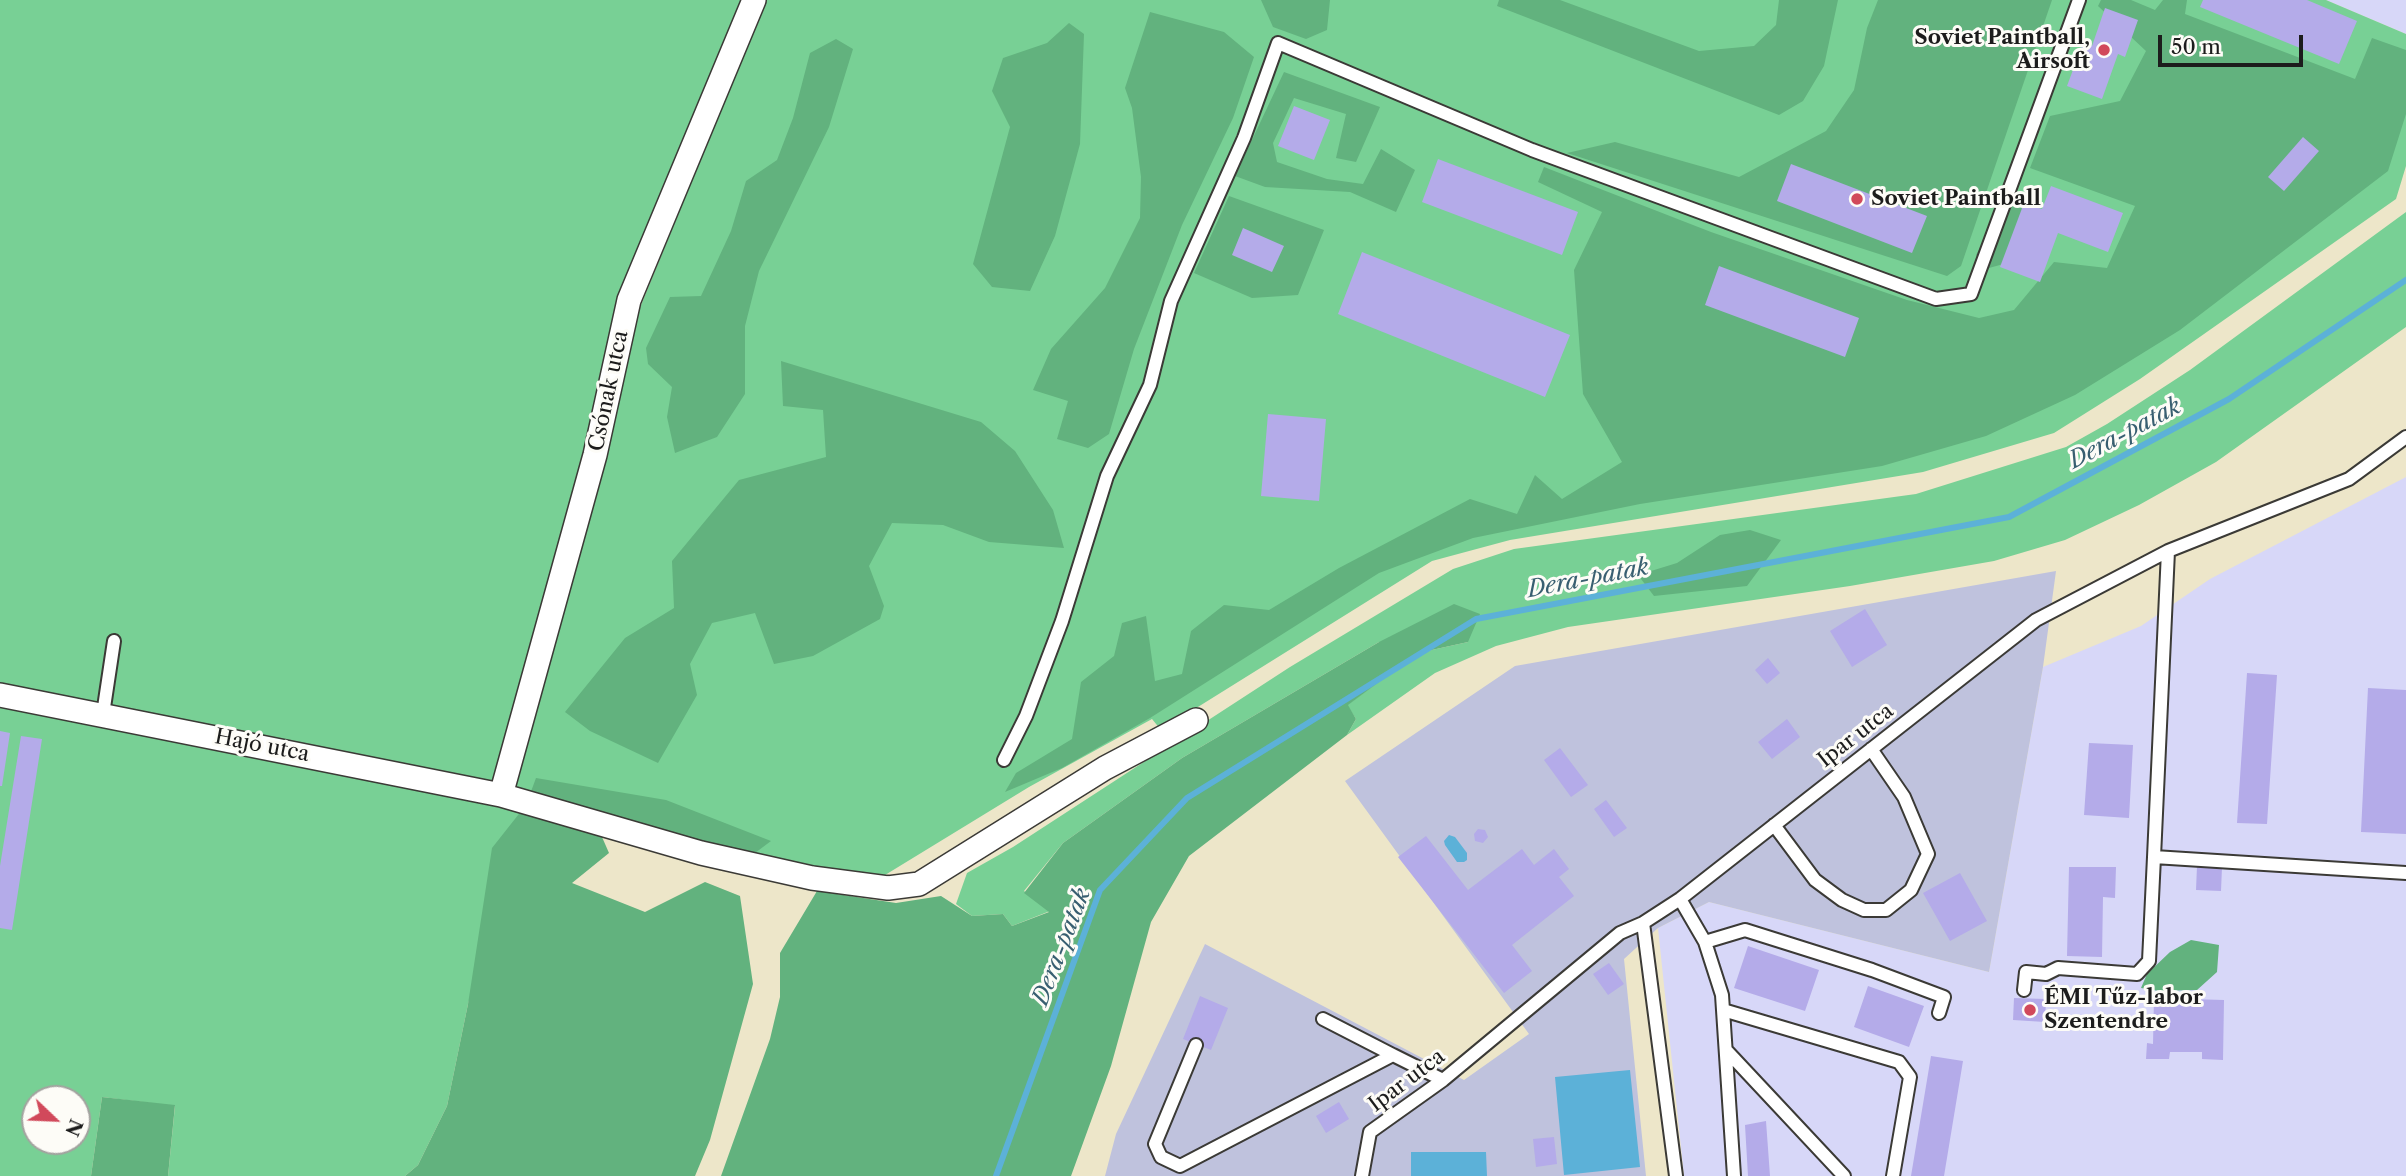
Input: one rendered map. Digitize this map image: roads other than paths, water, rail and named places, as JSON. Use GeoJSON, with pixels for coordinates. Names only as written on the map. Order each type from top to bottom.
{"type":"FeatureCollection","features":[{"type":"Feature","properties":{"kind":"street","name":"Csónak utca"},"geometry":{"type":"LineString","coordinates":[[501,795],[596,455],[629,300],[754,0]]}},
{"type":"Feature","properties":{"kind":"street","name":"Hajó utca"},"geometry":{"type":"LineString","coordinates":[[0,695],[501,795],[701,853],[812,878],[888,888],[919,884],[1105,768],[1196,720]]}},
{"type":"Feature","properties":{"kind":"lane"},"geometry":{"type":"LineString","coordinates":[[1004,760],[1026,716],[1062,621],[1107,476],[1150,386],[1171,301],[1244,138],[1278,43],[1532,150],[1936,299],[1971,294],[2079,0]]}},
{"type":"Feature","properties":{"kind":"lane","name":"Ipar utca"},"geometry":{"type":"LineString","coordinates":[[1362,1176],[1370,1132],[1443,1080],[1620,933],[1643,923],[1679,899],[2036,620],[2168,551],[2349,479],[2406,438]]}},
{"type":"Feature","properties":{"kind":"lane"},"geometry":{"type":"LineString","coordinates":[[2024,990],[2026,972],[2046,974],[2058,968],[2137,974],[2148,961],[2168,551]]}},
{"type":"Feature","properties":{"kind":"lane"},"geometry":{"type":"LineString","coordinates":[[103,714],[114,641]]}},
{"type":"Feature","properties":{"kind":"lane"},"geometry":{"type":"LineString","coordinates":[[1774,825],[1815,880],[1842,900],[1864,910],[1886,910],[1911,890],[1928,854],[1904,797],[1871,749]]}},
{"type":"Feature","properties":{"kind":"lane"},"geometry":{"type":"LineString","coordinates":[[2154,857],[2406,873]]}},
{"type":"Feature","properties":{"kind":"lane"},"geometry":{"type":"LineString","coordinates":[[1679,899],[1705,942],[1722,995],[1734,1176]]}},
{"type":"Feature","properties":{"kind":"lane"},"geometry":{"type":"LineString","coordinates":[[1643,923],[1676,1176]]}},
{"type":"Feature","properties":{"kind":"lane"},"geometry":{"type":"LineString","coordinates":[[1705,942],[1745,930],[1872,970],[1944,997],[1939,1013]]}},
{"type":"Feature","properties":{"kind":"lane"},"geometry":{"type":"LineString","coordinates":[[1723,1010],[1899,1062],[1910,1077],[1893,1176]]}},
{"type":"Feature","properties":{"kind":"lane"},"geometry":{"type":"LineString","coordinates":[[1323,1019],[1443,1080]]}},
{"type":"Feature","properties":{"kind":"lane"},"geometry":{"type":"LineString","coordinates":[[1196,1045],[1155,1144],[1161,1157],[1180,1166],[1393,1055]]}},
{"type":"Feature","properties":{"kind":"lane"},"geometry":{"type":"LineString","coordinates":[[1726,1050],[1844,1176]]}},
{"type":"Feature","properties":{"kind":"lane"},"geometry":{"type":"LineString","coordinates":[[1284,1112],[1292,1095]]}},
{"type":"Feature","properties":{"kind":"water"},"geometry":{"type":"Polygon","coordinates":[[[1449,835],[1455,837],[1467,853],[1467,860],[1464,862],[1457,862],[1445,845],[1444,841],[1449,835]]]}},
{"type":"Feature","properties":{"kind":"water"},"geometry":{"type":"Polygon","coordinates":[[[1630,1070],[1640,1167],[1564,1175],[1555,1077],[1630,1070]]]}},
{"type":"Feature","properties":{"kind":"water"},"geometry":{"type":"Polygon","coordinates":[[[1411,1152],[1486,1152],[1487,1176],[1411,1176],[1411,1152]]]}},
{"type":"Feature","properties":{"kind":"waterway","name":"Dera-patak"},"geometry":{"type":"LineString","coordinates":[[996,1176],[1100,890],[1187,798],[1476,619],[2009,517],[2229,399],[2406,280]]}},
{"type":"Feature","properties":{"kind":"place","name":"Soviet Paintball, Airsoft"},"geometry":{"type":"Point","coordinates":[2104,50]}},
{"type":"Feature","properties":{"kind":"place","name":"Soviet Paintball"},"geometry":{"type":"Point","coordinates":[1857,199]}},
{"type":"Feature","properties":{"kind":"place","name":"ÉMI Tűz-labor Szentendre"},"geometry":{"type":"Point","coordinates":[2030,1010]}}]}
